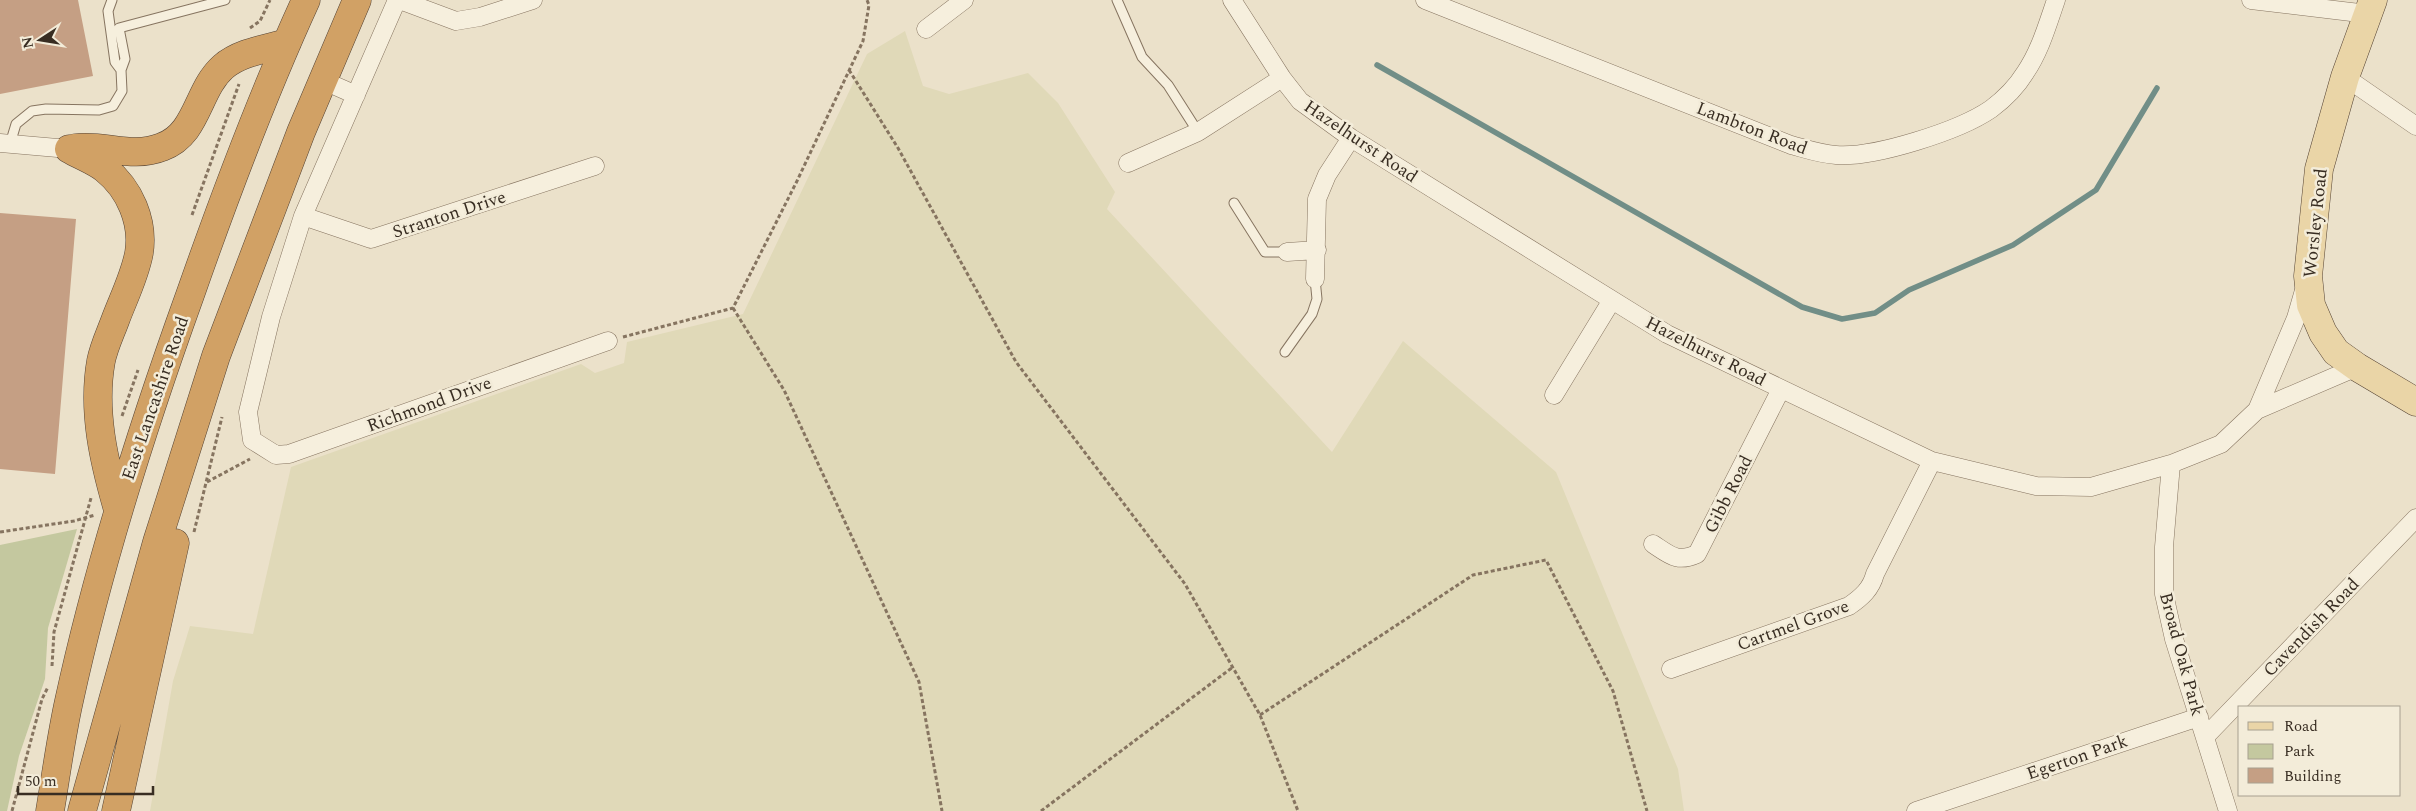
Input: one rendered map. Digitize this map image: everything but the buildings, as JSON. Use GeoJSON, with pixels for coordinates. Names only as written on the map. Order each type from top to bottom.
{"type":"FeatureCollection","features":[{"type":"Feature","properties":{"kind":"highway","name":"East Lancashire Road"},"geometry":{"type":"LineString","coordinates":[[50,811],[68,703],[118,510],[160,378],[207,246],[287,43],[306,0]]}},
{"type":"Feature","properties":{"kind":"highway"},"geometry":{"type":"LineString","coordinates":[[82,811],[157,542],[216,356],[322,80],[357,0]]}},
{"type":"Feature","properties":{"kind":"highway"},"geometry":{"type":"LineString","coordinates":[[69,149],[84,147],[134,153],[164,146],[174,141],[187,128],[206,88],[223,67],[247,54],[287,43]]}},
{"type":"Feature","properties":{"kind":"highway"},"geometry":{"type":"LineString","coordinates":[[69,149],[104,168],[117,180],[134,208],[139,229],[139,253],[101,359],[98,386],[99,424],[106,468],[118,510]]}},
{"type":"Feature","properties":{"kind":"highway"},"geometry":{"type":"LineString","coordinates":[[116,811],[216,356]]}},
{"type":"Feature","properties":{"kind":"highway"},"geometry":{"type":"LineString","coordinates":[[41,811],[68,703]]}},
{"type":"Feature","properties":{"kind":"main road","name":"Worsley Road"},"geometry":{"type":"LineString","coordinates":[[2370,7],[2345,76],[2319,169],[2308,276],[2311,305],[2324,333],[2336,352],[2357,367],[2416,402]]}},
{"type":"Feature","properties":{"kind":"street"},"geometry":{"type":"LineString","coordinates":[[259,445],[248,412],[271,317],[303,216],[399,0],[456,21],[480,17],[532,0]]}},
{"type":"Feature","properties":{"kind":"street"},"geometry":{"type":"LineString","coordinates":[[926,29],[964,0]]}},
{"type":"Feature","properties":{"kind":"street","name":"Hazelhurst Road"},"geometry":{"type":"LineString","coordinates":[[1232,0],[1282,78],[1300,102],[1351,138],[1667,334],[1932,461],[2036,486],[2091,487],[2171,464],[2221,444],[2256,410],[2357,367]]}},
{"type":"Feature","properties":{"kind":"street","name":"Lambton Road"},"geometry":{"type":"LineString","coordinates":[[1425,0],[1791,145],[1836,155],[1862,154],[1911,142],[1966,122],[1990,109],[2024,74],[2042,42],[2056,0]]}},
{"type":"Feature","properties":{"kind":"street"},"geometry":{"type":"LineString","coordinates":[[2251,0],[2370,7]]}},
{"type":"Feature","properties":{"kind":"street"},"geometry":{"type":"LineString","coordinates":[[2345,76],[2416,126]]}},
{"type":"Feature","properties":{"kind":"street"},"geometry":{"type":"LineString","coordinates":[[1128,163],[1198,132],[1282,78]]}},
{"type":"Feature","properties":{"kind":"street"},"geometry":{"type":"LineString","coordinates":[[322,80],[356,94]]}},
{"type":"Feature","properties":{"kind":"street"},"geometry":{"type":"LineString","coordinates":[[1315,279],[1317,250],[1315,212],[1317,199],[1327,174],[1351,138]]}},
{"type":"Feature","properties":{"kind":"street"},"geometry":{"type":"LineString","coordinates":[[5,143],[69,149]]}},
{"type":"Feature","properties":{"kind":"street","name":"Stranton Drive"},"geometry":{"type":"LineString","coordinates":[[303,216],[371,239],[594,166]]}},
{"type":"Feature","properties":{"kind":"street"},"geometry":{"type":"LineString","coordinates":[[1287,252],[1317,250]]}},
{"type":"Feature","properties":{"kind":"street","name":"Hazelhurst Road"},"geometry":{"type":"LineString","coordinates":[[2256,410],[2296,318],[2308,276]]}},
{"type":"Feature","properties":{"kind":"street"},"geometry":{"type":"LineString","coordinates":[[1554,395],[1612,300]]}},
{"type":"Feature","properties":{"kind":"street","name":"Richmond Drive"},"geometry":{"type":"LineString","coordinates":[[259,445],[276,455],[289,454],[608,341]]}},
{"type":"Feature","properties":{"kind":"street","name":"Gibb Road"},"geometry":{"type":"LineString","coordinates":[[1653,544],[1677,558],[1687,558],[1697,554],[1781,389]]}},
{"type":"Feature","properties":{"kind":"street","name":"Cartmel Grove"},"geometry":{"type":"LineString","coordinates":[[1671,669],[1694,669],[1849,606],[1858,600],[1872,584],[1875,574],[1932,461]]}},
{"type":"Feature","properties":{"kind":"street","name":"Broad Oak Park"},"geometry":{"type":"LineString","coordinates":[[2171,464],[2164,547],[2164,594],[2174,638],[2228,811]]}},
{"type":"Feature","properties":{"kind":"street","name":"Cavendish Road"},"geometry":{"type":"LineString","coordinates":[[2205,737],[2416,518]]}},
{"type":"Feature","properties":{"kind":"street","name":"Egerton Park"},"geometry":{"type":"LineString","coordinates":[[1916,811],[1958,805],[2198,717]]}},
{"type":"Feature","properties":{"kind":"lane"},"geometry":{"type":"LineString","coordinates":[[112,0],[108,11],[115,62],[121,70]]}},
{"type":"Feature","properties":{"kind":"lane"},"geometry":{"type":"LineString","coordinates":[[5,143],[16,124],[32,111],[46,109],[100,110],[113,106],[122,91],[121,70],[125,59],[119,28],[225,0]]}},
{"type":"Feature","properties":{"kind":"lane"},"geometry":{"type":"LineString","coordinates":[[1117,0],[1142,57],[1168,85],[1198,132]]}},
{"type":"Feature","properties":{"kind":"lane"},"geometry":{"type":"LineString","coordinates":[[1234,203],[1265,252],[1287,252]]}},
{"type":"Feature","properties":{"kind":"lane"},"geometry":{"type":"LineString","coordinates":[[1285,352],[1312,314],[1317,299],[1315,279]]}},
{"type":"Feature","properties":{"kind":"path"},"geometry":{"type":"LineString","coordinates":[[246,30],[260,21],[270,0]]}},
{"type":"Feature","properties":{"kind":"path"},"geometry":{"type":"LineString","coordinates":[[608,341],[733,308],[797,181],[863,41],[869,5],[867,0]]}},
{"type":"Feature","properties":{"kind":"path"},"geometry":{"type":"LineString","coordinates":[[849,70],[898,148],[1016,362],[1185,584],[1260,715],[1298,811]]}},
{"type":"Feature","properties":{"kind":"path"},"geometry":{"type":"LineString","coordinates":[[733,308],[784,390],[919,682],[942,811]]}},
{"type":"Feature","properties":{"kind":"path"},"geometry":{"type":"LineString","coordinates":[[206,483],[259,445]]}},
{"type":"Feature","properties":{"kind":"path"},"geometry":{"type":"LineString","coordinates":[[0,532],[86,517],[54,632],[52,668]]}},
{"type":"Feature","properties":{"kind":"path"},"geometry":{"type":"LineString","coordinates":[[1260,715],[1473,575],[1546,560],[1613,690],[1647,811]]}},
{"type":"Feature","properties":{"kind":"path"},"geometry":{"type":"LineString","coordinates":[[1041,811],[1233,668]]}},
{"type":"Feature","properties":{"kind":"path"},"geometry":{"type":"LineString","coordinates":[[12,811],[42,699],[49,685]]}},
{"type":"Feature","properties":{"kind":"shaded area"},"geometry":{"type":"Polygon","coordinates":[[[905,31],[923,86],[949,94],[1028,73],[1058,103],[1115,192],[1107,209],[1332,452],[1403,341],[1556,472],[1678,769],[1684,811],[150,811],[173,681],[190,626],[253,634],[291,467],[581,364],[595,373],[624,363],[627,342],[743,314],[867,54],[905,31]]]}},
{"type":"Feature","properties":{"kind":"green space"},"geometry":{"type":"Polygon","coordinates":[[[77,529],[48,628],[45,679],[19,756],[7,811],[0,811],[0,545],[77,529]]]}},
{"type":"Feature","properties":{"kind":"waterway"},"geometry":{"type":"LineString","coordinates":[[1377,65],[1802,307],[1842,319],[1875,313],[1909,290],[2013,245],[2096,190],[2157,88]]}}]}
